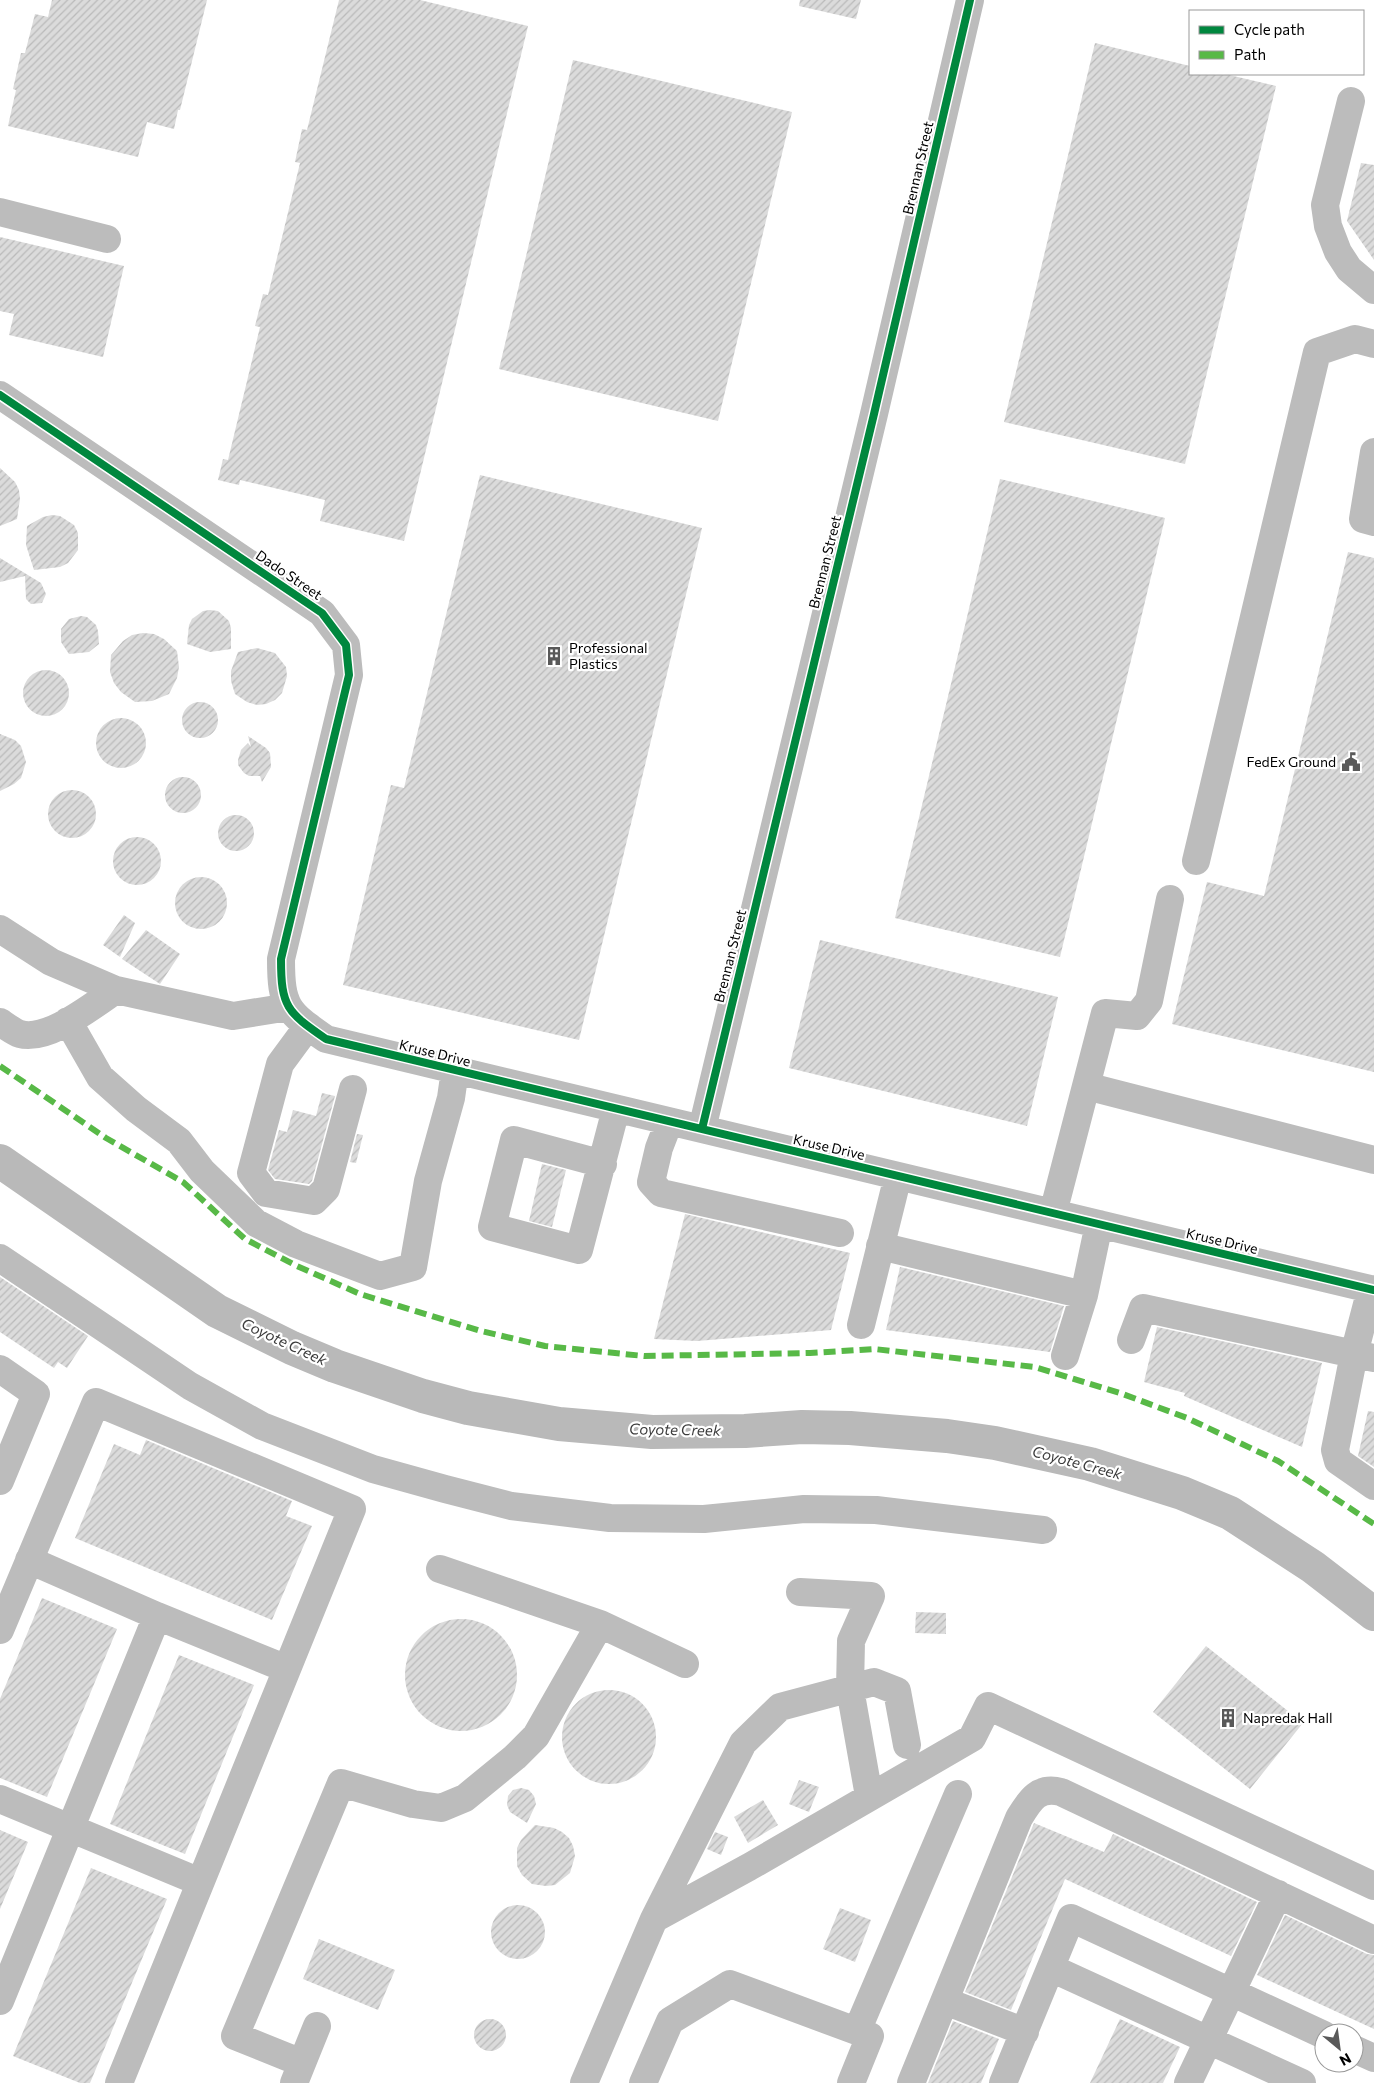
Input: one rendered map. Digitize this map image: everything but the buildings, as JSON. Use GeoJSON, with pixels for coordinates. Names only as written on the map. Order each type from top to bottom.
{"type":"FeatureCollection","features":[{"type":"Feature","properties":{"kind":"street","name":"Brennan Street"},"geometry":{"type":"LineString","coordinates":[[702,1129],[872,423],[970,0]]}},
{"type":"Feature","properties":{"kind":"street"},"geometry":{"type":"LineString","coordinates":[[1351,101],[1325,205],[1328,226],[1338,252],[1349,269],[1374,290]]}},
{"type":"Feature","properties":{"kind":"street"},"geometry":{"type":"LineString","coordinates":[[0,212],[107,239]]}},
{"type":"Feature","properties":{"kind":"street"},"geometry":{"type":"LineString","coordinates":[[1196,861],[1317,352],[1355,339],[1374,344]]}},
{"type":"Feature","properties":{"kind":"street","name":"Dado Street"},"geometry":{"type":"LineString","coordinates":[[0,395],[322,613],[346,645],[349,675],[282,959],[281,989],[289,1007]]}},
{"type":"Feature","properties":{"kind":"street"},"geometry":{"type":"LineString","coordinates":[[1374,452],[1363,519],[1374,522]]}},
{"type":"Feature","properties":{"kind":"street"},"geometry":{"type":"LineString","coordinates":[[1053,1214],[1105,1012],[1137,1016],[1149,1001],[1170,899]]}},
{"type":"Feature","properties":{"kind":"street"},"geometry":{"type":"LineString","coordinates":[[0,928],[51,962],[116,990],[233,1016],[289,1007]]}},
{"type":"Feature","properties":{"kind":"street"},"geometry":{"type":"LineString","coordinates":[[6,1026],[20,1034],[35,1035],[52,1030],[116,990]]}},
{"type":"Feature","properties":{"kind":"street","name":"Kruse Drive"},"geometry":{"type":"LineString","coordinates":[[289,1007],[296,1017],[326,1039],[1373,1290]]}},
{"type":"Feature","properties":{"kind":"street"},"geometry":{"type":"LineString","coordinates":[[68,1021],[100,1077],[136,1109],[179,1141],[202,1171],[256,1223],[296,1244],[380,1276],[414,1267],[428,1181],[451,1098],[455,1070]]}},
{"type":"Feature","properties":{"kind":"street"},"geometry":{"type":"LineString","coordinates":[[308,1026],[280,1064],[251,1173],[266,1192],[314,1201],[326,1189],[353,1089]]}},
{"type":"Feature","properties":{"kind":"street"},"geometry":{"type":"LineString","coordinates":[[1086,1086],[1374,1160]]}},
{"type":"Feature","properties":{"kind":"street"},"geometry":{"type":"LineString","coordinates":[[603,1164],[514,1140],[492,1227],[579,1250],[603,1164],[616,1109]]}},
{"type":"Feature","properties":{"kind":"street"},"geometry":{"type":"LineString","coordinates":[[669,1122],[659,1148],[651,1182],[661,1193],[840,1233]]}},
{"type":"Feature","properties":{"kind":"street"},"geometry":{"type":"LineString","coordinates":[[860,1325],[898,1176]]}},
{"type":"Feature","properties":{"kind":"street"},"geometry":{"type":"LineString","coordinates":[[1065,1356],[1084,1295],[1099,1224]]}},
{"type":"Feature","properties":{"kind":"street"},"geometry":{"type":"LineString","coordinates":[[880,1246],[1084,1295]]}},
{"type":"Feature","properties":{"kind":"street"},"geometry":{"type":"LineString","coordinates":[[0,1258],[190,1386],[262,1426],[373,1470],[445,1489],[511,1506],[610,1518],[704,1519],[804,1509],[876,1510],[1042,1530]]}},
{"type":"Feature","properties":{"kind":"street"},"geometry":{"type":"LineString","coordinates":[[1373,1290],[1364,1356],[1335,1450],[1338,1461],[1374,1486]]}},
{"type":"Feature","properties":{"kind":"street"},"geometry":{"type":"LineString","coordinates":[[1131,1340],[1143,1308],[1364,1356]]}},
{"type":"Feature","properties":{"kind":"street"},"geometry":{"type":"LineString","coordinates":[[0,1369],[36,1394],[0,1481]]}},
{"type":"Feature","properties":{"kind":"street"},"geometry":{"type":"LineString","coordinates":[[0,1630],[96,1402],[352,1509],[119,2083]]}},
{"type":"Feature","properties":{"kind":"street"},"geometry":{"type":"LineString","coordinates":[[29,1560],[157,1616],[287,1669]]}},
{"type":"Feature","properties":{"kind":"street"},"geometry":{"type":"LineString","coordinates":[[440,1569],[600,1624],[685,1664]]}},
{"type":"Feature","properties":{"kind":"street"},"geometry":{"type":"LineString","coordinates":[[800,1592],[871,1596],[851,1641],[850,1689],[869,1796]]}},
{"type":"Feature","properties":{"kind":"street"},"geometry":{"type":"LineString","coordinates":[[0,2001],[157,1616]]}},
{"type":"Feature","properties":{"kind":"street"},"geometry":{"type":"LineString","coordinates":[[317,2026],[298,2073],[235,2036],[341,1783],[413,1804],[441,1808],[465,1798],[515,1757],[536,1736],[600,1624]]}},
{"type":"Feature","properties":{"kind":"street"},"geometry":{"type":"LineString","coordinates":[[584,2083],[654,1919],[743,1743],[780,1706],[874,1682],[897,1691],[907,1745]]}},
{"type":"Feature","properties":{"kind":"street"},"geometry":{"type":"LineString","coordinates":[[654,1919],[749,1868],[869,1796],[972,1738],[988,1706],[1374,1886]]}},
{"type":"Feature","properties":{"kind":"street"},"geometry":{"type":"LineString","coordinates":[[911,2083],[1019,1818],[1028,1804],[1042,1791],[1062,1792],[1374,1940]]}},
{"type":"Feature","properties":{"kind":"street"},"geometry":{"type":"LineString","coordinates":[[857,2031],[958,1794]]}},
{"type":"Feature","properties":{"kind":"street"},"geometry":{"type":"LineString","coordinates":[[0,1798],[200,1882]]}},
{"type":"Feature","properties":{"kind":"street"},"geometry":{"type":"LineString","coordinates":[[1188,2083],[1278,1894]]}},
{"type":"Feature","properties":{"kind":"street"},"geometry":{"type":"LineString","coordinates":[[1003,2083],[1071,1918],[1314,2030]]}},
{"type":"Feature","properties":{"kind":"street"},"geometry":{"type":"LineString","coordinates":[[1051,1968],[1302,2083]]}},
{"type":"Feature","properties":{"kind":"street"},"geometry":{"type":"LineString","coordinates":[[643,2083],[670,2021],[730,1984],[870,2036],[851,2083]]}},
{"type":"Feature","properties":{"kind":"street"},"geometry":{"type":"LineString","coordinates":[[944,2001],[1024,2032]]}},
{"type":"Feature","properties":{"kind":"waterway","name":"Coyote Creek"},"geometry":{"type":"LineString","coordinates":[[0,1161],[217,1311],[292,1348],[335,1366],[423,1396],[468,1408],[559,1424],[652,1432],[745,1431],[802,1427],[850,1428],[947,1436],[995,1443],[1090,1464],[1182,1493],[1230,1513],[1313,1567],[1374,1614]]}},
{"type":"Feature","properties":{"kind":"marked path"},"geometry":{"type":"LineString","coordinates":[[0,1066],[106,1138],[183,1182],[245,1239],[297,1266],[360,1294],[481,1331],[545,1346],[644,1356],[810,1353],[874,1349],[1035,1367],[1120,1393],[1187,1418],[1278,1461],[1374,1524]]}},
{"type":"Feature","properties":{"kind":"cycle path"},"geometry":{"type":"LineString","coordinates":[[702,1129],[874,414],[970,0]]}},
{"type":"Feature","properties":{"kind":"cycle path"},"geometry":{"type":"LineString","coordinates":[[0,395],[322,613],[346,645],[349,675],[281,959],[283,988],[289,1007],[303,1022],[326,1039],[1374,1290]]}},
{"type":"Feature","properties":{"kind":"place","name":"Professional Plastics"},"geometry":{"type":"Point","coordinates":[554,656]}},
{"type":"Feature","properties":{"kind":"place","name":"FedEx Ground"},"geometry":{"type":"Point","coordinates":[1351,762]}},
{"type":"Feature","properties":{"kind":"place","name":"Napredak Hall"},"geometry":{"type":"Point","coordinates":[1228,1718]}}]}
